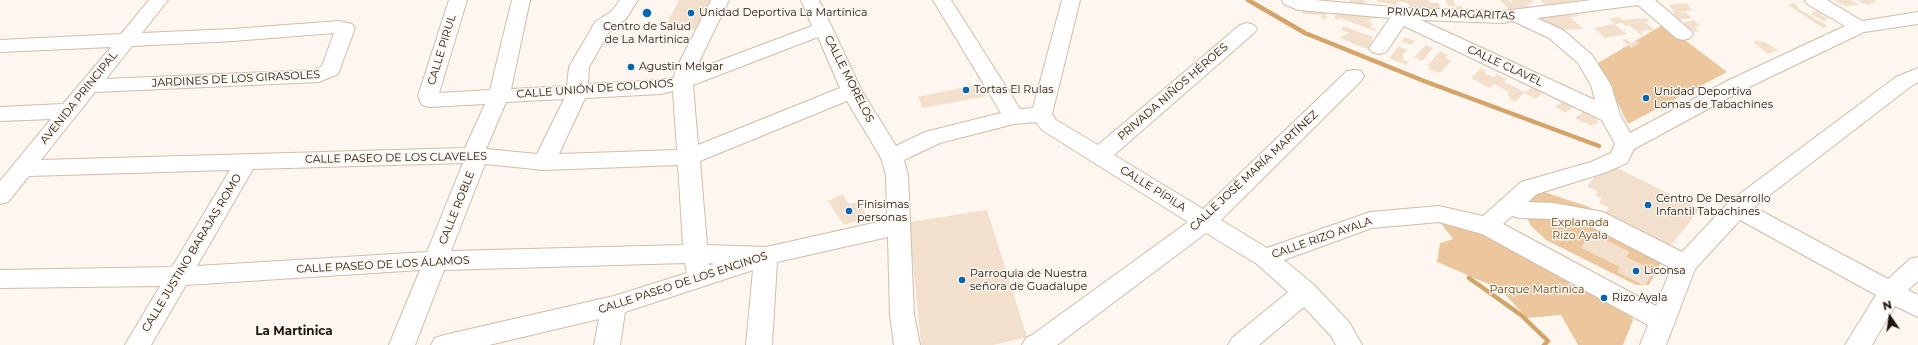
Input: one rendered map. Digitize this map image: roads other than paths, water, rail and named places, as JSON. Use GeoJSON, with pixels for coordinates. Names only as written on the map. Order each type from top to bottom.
{"type":"FeatureCollection","features":[{"type":"Feature","properties":{"kind":"street","name":"AVENIDA PRINCIPAL"},"geometry":{"type":"LineString","coordinates":[[2,192],[70,111],[159,0]]}},
{"type":"Feature","properties":{"kind":"street","name":"CALLE PIRUL"},"geometry":{"type":"LineString","coordinates":[[429,100],[428,96],[458,0]]}},
{"type":"Feature","properties":{"kind":"street","name":"CALLE ROBLE"},"geometry":{"type":"LineString","coordinates":[[402,345],[474,165],[476,145],[499,96],[521,0]]}},
{"type":"Feature","properties":{"kind":"street"},"geometry":{"type":"LineString","coordinates":[[544,162],[577,93],[579,67],[602,26],[619,15],[629,0]]}},
{"type":"Feature","properties":{"kind":"street"},"geometry":{"type":"LineString","coordinates":[[698,280],[683,82],[686,71],[720,0]]}},
{"type":"Feature","properties":{"kind":"street","name":"CALLE MORELOS"},"geometry":{"type":"LineString","coordinates":[[810,0],[852,91],[892,157],[897,175],[902,315],[907,345]]}},
{"type":"Feature","properties":{"kind":"street"},"geometry":{"type":"LineString","coordinates":[[942,0],[1014,118]]}},
{"type":"Feature","properties":{"kind":"street"},"geometry":{"type":"LineString","coordinates":[[892,157],[933,137],[1014,118],[1042,114],[1071,0]]}},
{"type":"Feature","properties":{"kind":"street","name":"PRIVADA MARGARITAS"},"geometry":{"type":"LineString","coordinates":[[1291,0],[1298,4],[1402,16],[1510,16],[1636,0]]}},
{"type":"Feature","properties":{"kind":"street"},"geometry":{"type":"LineString","coordinates":[[1491,0],[1510,16],[1556,34],[1585,59],[1602,85],[1610,115],[1626,144]]}},
{"type":"Feature","properties":{"kind":"street"},"geometry":{"type":"LineString","coordinates":[[1644,0],[1683,34]]}},
{"type":"Feature","properties":{"kind":"street"},"geometry":{"type":"LineString","coordinates":[[1814,0],[1858,27]]}},
{"type":"Feature","properties":{"kind":"street"},"geometry":{"type":"LineString","coordinates":[[1379,48],[1402,16]]}},
{"type":"Feature","properties":{"kind":"street","name":"CALLE CLAVEL"},"geometry":{"type":"LineString","coordinates":[[1402,16],[1610,115]]}},
{"type":"Feature","properties":{"kind":"street"},"geometry":{"type":"LineString","coordinates":[[1485,224],[1518,204],[1529,188],[1599,167],[1619,158],[1626,144],[1736,85],[1858,27],[1918,18]]}},
{"type":"Feature","properties":{"kind":"street","name":"JARDINES DE LOS GIRASOLES"},"geometry":{"type":"LineString","coordinates":[[90,86],[319,76],[327,74],[331,70],[345,28],[339,27],[126,41]]}},
{"type":"Feature","properties":{"kind":"street","name":"CALLE UNIÓN DE COLONOS"},"geometry":{"type":"LineString","coordinates":[[429,100],[577,93],[661,86],[683,82],[824,28]]}},
{"type":"Feature","properties":{"kind":"street","name":"PRIVADA NIÑOS HÉROES"},"geometry":{"type":"LineString","coordinates":[[1099,156],[1247,29]]}},
{"type":"Feature","properties":{"kind":"street"},"geometry":{"type":"LineString","coordinates":[[0,46],[126,41]]}},
{"type":"Feature","properties":{"kind":"street","name":"CALLE JOSÉ MARÍA MARTÍNEZ"},"geometry":{"type":"LineString","coordinates":[[1035,345],[1040,343],[1205,221],[1354,76]]}},
{"type":"Feature","properties":{"kind":"street"},"geometry":{"type":"LineString","coordinates":[[1653,345],[1685,264],[1737,208],[1913,82]]}},
{"type":"Feature","properties":{"kind":"street","name":"CALLE PASEO DE LOS CLAVELES"},"geometry":{"type":"LineString","coordinates":[[23,168],[475,155],[544,162],[689,158],[852,91]]}},
{"type":"Feature","properties":{"kind":"street"},"geometry":{"type":"LineString","coordinates":[[0,114],[70,111]]}},
{"type":"Feature","properties":{"kind":"street","name":"CALLE PÍPILA"},"geometry":{"type":"LineString","coordinates":[[1042,114],[1049,125],[1265,258],[1305,292],[1340,329],[1349,345]]}},
{"type":"Feature","properties":{"kind":"street","name":"CALLE JUSTINO BARAJAS ROMO"},"geometry":{"type":"LineString","coordinates":[[138,345],[246,162]]}},
{"type":"Feature","properties":{"kind":"street"},"geometry":{"type":"LineString","coordinates":[[1518,204],[1522,224],[1533,241]]}},
{"type":"Feature","properties":{"kind":"street"},"geometry":{"type":"LineString","coordinates":[[1518,204],[1595,218],[1685,264]]}},
{"type":"Feature","properties":{"kind":"street"},"geometry":{"type":"LineString","coordinates":[[1737,208],[1918,307]]}},
{"type":"Feature","properties":{"kind":"street","name":"CALLE RIZO AYALA"},"geometry":{"type":"LineString","coordinates":[[1265,258],[1370,220],[1439,214],[1485,224],[1533,241],[1665,315]]}},
{"type":"Feature","properties":{"kind":"street","name":"CALLE RIZO AYALA"},"geometry":{"type":"LineString","coordinates":[[1485,224],[1665,315]]}},
{"type":"Feature","properties":{"kind":"street","name":"CALLE PASEO DE LOS ENCINOS"},"geometry":{"type":"LineString","coordinates":[[444,345],[614,306],[698,280],[766,256],[900,226]]}},
{"type":"Feature","properties":{"kind":"street","name":"CALLE PASEO DE LOS ÁLAMOS"},"geometry":{"type":"LineString","coordinates":[[0,279],[179,276],[436,261],[696,254],[766,256]]}},
{"type":"Feature","properties":{"kind":"street"},"geometry":{"type":"LineString","coordinates":[[759,345],[766,256]]}},
{"type":"Feature","properties":{"kind":"street"},"geometry":{"type":"LineString","coordinates":[[1858,345],[1891,292],[1918,266]]}},
{"type":"Feature","properties":{"kind":"street"},"geometry":{"type":"LineString","coordinates":[[1241,345],[1305,292]]}},
{"type":"Feature","properties":{"kind":"street"},"geometry":{"type":"LineString","coordinates":[[607,345],[614,306]]}},
{"type":"Feature","properties":{"kind":"waterway"},"geometry":{"type":"LineString","coordinates":[[1248,0],[1305,33],[1424,81],[1599,146]]}},
{"type":"Feature","properties":{"kind":"waterway"},"geometry":{"type":"LineString","coordinates":[[1469,278],[1521,315],[1548,341],[1544,345]]}},
{"type":"Feature","properties":{"kind":"place","name":"Centro de Salud de La Martinica"},"geometry":{"type":"Point","coordinates":[647,13]}},
{"type":"Feature","properties":{"kind":"place","name":"Unidad Deportiva La Martínica"},"geometry":{"type":"Point","coordinates":[691,13]}},
{"type":"Feature","properties":{"kind":"place","name":"Agustin Melgar"},"geometry":{"type":"Point","coordinates":[631,67]}},
{"type":"Feature","properties":{"kind":"place","name":"Tortas El Rulas"},"geometry":{"type":"Point","coordinates":[966,90]}},
{"type":"Feature","properties":{"kind":"place","name":"Unidad Deportiva Lomas de Tabachines"},"geometry":{"type":"Point","coordinates":[1646,98]}},
{"type":"Feature","properties":{"kind":"place","name":"Centro De Desarrollo Infantil Tabachines"},"geometry":{"type":"Point","coordinates":[1648,205]}},
{"type":"Feature","properties":{"kind":"place","name":"Finisimas personas"},"geometry":{"type":"Point","coordinates":[849,211]}},
{"type":"Feature","properties":{"kind":"place","name":"Liconsa"},"geometry":{"type":"Point","coordinates":[1636,271]}},
{"type":"Feature","properties":{"kind":"place","name":"Parroquia de Nuestra señora de Guadalupe"},"geometry":{"type":"Point","coordinates":[962,280]}},
{"type":"Feature","properties":{"kind":"place","name":"Rizo Ayala"},"geometry":{"type":"Point","coordinates":[1604,298]}},
{"type":"Feature","properties":{"kind":"district","name":"La Martinica"},"geometry":{"type":"Point","coordinates":[294,331]}},
{"type":"Feature","properties":{"kind":"park label","name":"Explanada Rizo Ayala"},"geometry":{"type":"Point","coordinates":[1580,229]}},
{"type":"Feature","properties":{"kind":"park label","name":"Parque Martinica"},"geometry":{"type":"Point","coordinates":[1537,290]}}]}
